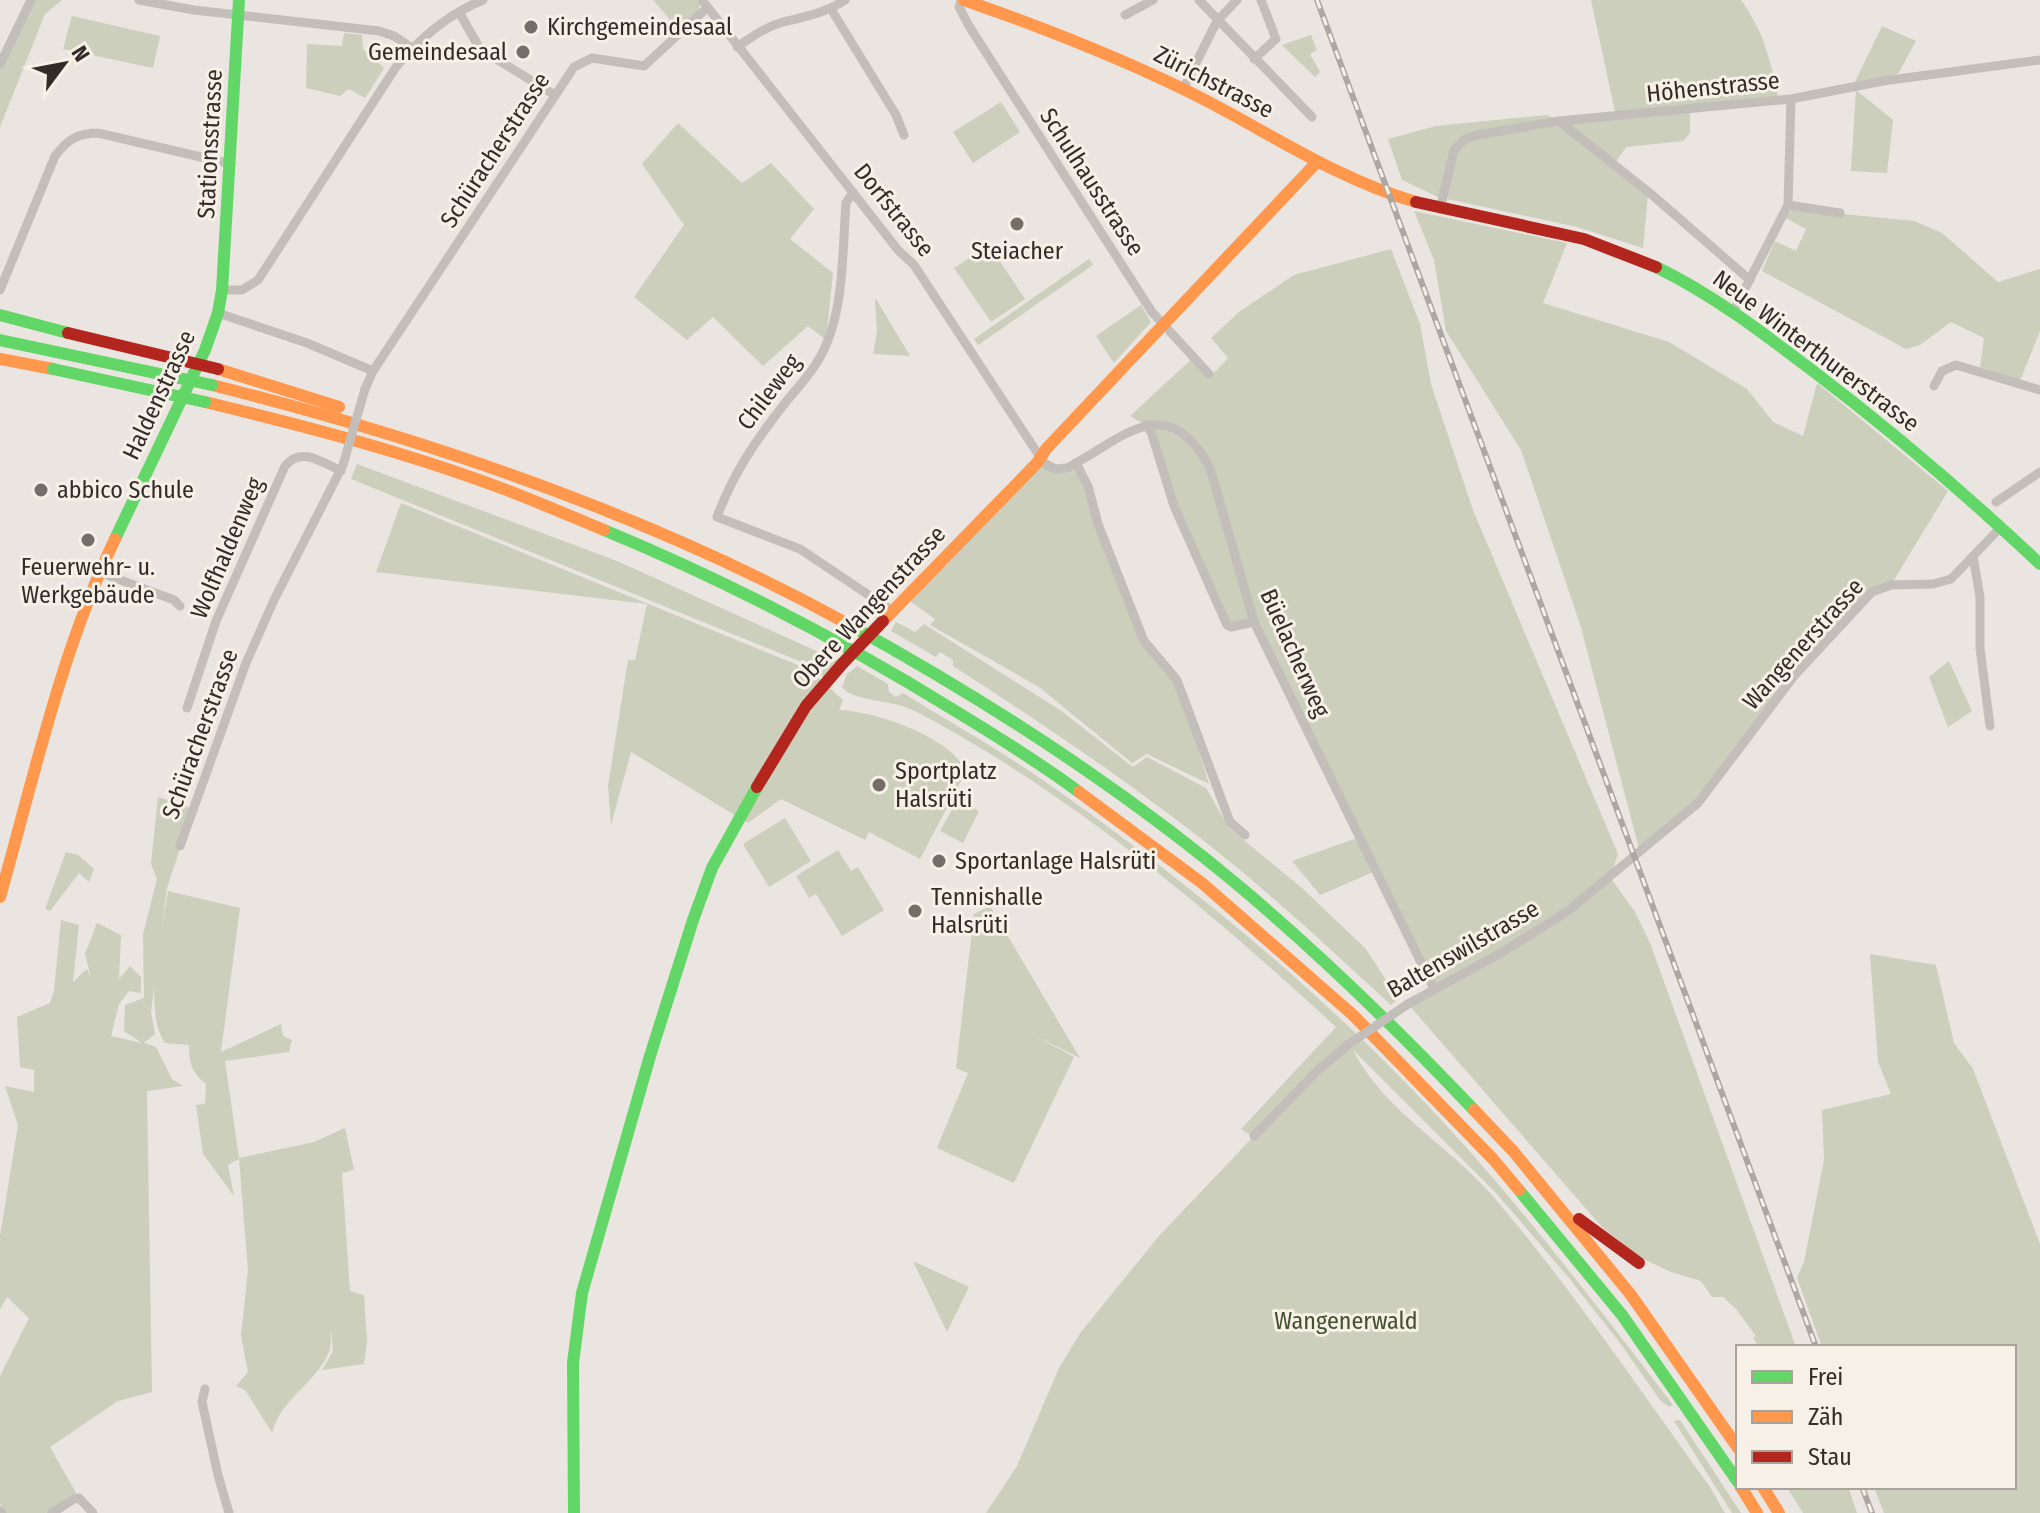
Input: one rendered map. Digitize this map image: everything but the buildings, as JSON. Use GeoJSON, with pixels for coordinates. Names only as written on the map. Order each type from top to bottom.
{"type":"FeatureCollection","features":[{"type":"Feature","properties":{"kind":"main road","name":"Stationsstrasse"},"geometry":{"type":"LineString","coordinates":[[222,290],[239,0]]}},
{"type":"Feature","properties":{"kind":"main road","name":"Zürichstrasse"},"geometry":{"type":"LineString","coordinates":[[962,0],[1028,23],[1183,89],[1369,187],[1440,209]]}},
{"type":"Feature","properties":{"kind":"main road","name":"Obere Wangenstrasse"},"geometry":{"type":"LineString","coordinates":[[574,1513],[573,1363],[582,1293],[693,920],[712,868],[764,773],[806,706],[843,663],[1317,162]]}},
{"type":"Feature","properties":{"kind":"main road","name":"Neue Winterthurerstrasse"},"geometry":{"type":"LineString","coordinates":[[1440,209],[1569,236],[1614,249],[1675,276],[1733,312],[1867,414],[2040,564]]}},
{"type":"Feature","properties":{"kind":"main road","name":"Haldenstrasse"},"geometry":{"type":"LineString","coordinates":[[0,897],[56,698],[99,572],[205,350],[218,313],[222,290]]}},
{"type":"Feature","properties":{"kind":"main road"},"geometry":{"type":"LineString","coordinates":[[0,315],[218,369],[449,444],[551,482],[735,566],[858,629],[997,711],[1111,789],[1220,872],[1343,978],[1450,1083],[1556,1201],[1649,1320],[1736,1445]]}},
{"type":"Feature","properties":{"kind":"main road"},"geometry":{"type":"LineString","coordinates":[[0,322],[43,332],[68,333]]}},
{"type":"Feature","properties":{"kind":"main road"},"geometry":{"type":"LineString","coordinates":[[0,340],[212,385],[348,421],[446,451],[598,505]]}},
{"type":"Feature","properties":{"kind":"main road"},"geometry":{"type":"LineString","coordinates":[[0,359],[205,402],[345,438],[545,504],[660,552],[772,605],[881,663],[966,714],[1080,789],[1170,856],[1284,950],[1367,1026],[1437,1096],[1513,1180],[1598,1282],[1664,1371],[1736,1478]]}},
{"type":"Feature","properties":{"kind":"main road"},"geometry":{"type":"LineString","coordinates":[[0,368],[53,369]]}},
{"type":"Feature","properties":{"kind":"main road"},"geometry":{"type":"LineString","coordinates":[[1556,1201],[1639,1263]]}},
{"type":"Feature","properties":{"kind":"main road"},"geometry":{"type":"LineString","coordinates":[[1743,1489],[1757,1513]]}},
{"type":"Feature","properties":{"kind":"main road"},"geometry":{"type":"LineString","coordinates":[[1764,1489],[1779,1513]]}},
{"type":"Feature","properties":{"kind":"main road"},"geometry":{"type":"LineString","coordinates":[[1777,1489],[1791,1513]]}},
{"type":"Feature","properties":{"kind":"street"},"geometry":{"type":"LineString","coordinates":[[0,64],[31,0]]}},
{"type":"Feature","properties":{"kind":"street"},"geometry":{"type":"LineString","coordinates":[[139,0],[382,32],[412,48]]}},
{"type":"Feature","properties":{"kind":"street"},"geometry":{"type":"LineString","coordinates":[[208,0],[208,11]]}},
{"type":"Feature","properties":{"kind":"street"},"geometry":{"type":"LineString","coordinates":[[222,290],[242,290],[258,280],[396,67],[412,48],[426,34],[483,0]]}},
{"type":"Feature","properties":{"kind":"street"},"geometry":{"type":"LineString","coordinates":[[737,47],[761,30],[831,9],[845,0]]}},
{"type":"Feature","properties":{"kind":"street","name":"Schulhausstrasse"},"geometry":{"type":"LineString","coordinates":[[962,0],[959,7],[969,26],[1163,326],[1209,374]]}},
{"type":"Feature","properties":{"kind":"street"},"geometry":{"type":"LineString","coordinates":[[1125,15],[1153,0]]}},
{"type":"Feature","properties":{"kind":"street"},"geometry":{"type":"LineString","coordinates":[[1199,0],[1312,117]]}},
{"type":"Feature","properties":{"kind":"street"},"geometry":{"type":"LineString","coordinates":[[1183,89],[1217,21],[1237,0]]}},
{"type":"Feature","properties":{"kind":"street"},"geometry":{"type":"LineString","coordinates":[[1254,59],[1276,39],[1261,0]]}},
{"type":"Feature","properties":{"kind":"street","name":"Dorfstrasse"},"geometry":{"type":"LineString","coordinates":[[705,4],[898,250],[914,265],[1040,456]]}},
{"type":"Feature","properties":{"kind":"street","name":"Schüracherstrasse"},"geometry":{"type":"LineString","coordinates":[[180,846],[246,663],[274,600],[342,468],[373,371],[574,67],[588,59],[644,66],[705,4]]}},
{"type":"Feature","properties":{"kind":"street"},"geometry":{"type":"LineString","coordinates":[[831,9],[896,115],[904,135]]}},
{"type":"Feature","properties":{"kind":"street"},"geometry":{"type":"LineString","coordinates":[[459,12],[480,49],[555,95]]}},
{"type":"Feature","properties":{"kind":"street","name":"Höhenstrasse"},"geometry":{"type":"LineString","coordinates":[[1440,209],[1451,157],[1458,144],[1465,139],[1559,121],[1791,99],[1883,81],[2040,60]]}},
{"type":"Feature","properties":{"kind":"street"},"geometry":{"type":"LineString","coordinates":[[1733,312],[1788,205],[1791,99]]}},
{"type":"Feature","properties":{"kind":"street"},"geometry":{"type":"LineString","coordinates":[[1559,121],[1651,194],[1750,280]]}},
{"type":"Feature","properties":{"kind":"street"},"geometry":{"type":"LineString","coordinates":[[0,290],[55,156],[64,143],[80,133],[98,133],[231,164]]}},
{"type":"Feature","properties":{"kind":"street","name":"Chileweg"},"geometry":{"type":"LineString","coordinates":[[853,192],[846,203],[835,314],[826,346],[813,369],[737,468],[717,517],[800,549],[894,612]]}},
{"type":"Feature","properties":{"kind":"street"},"geometry":{"type":"LineString","coordinates":[[1788,205],[1840,213]]}},
{"type":"Feature","properties":{"kind":"street"},"geometry":{"type":"LineString","coordinates":[[218,313],[307,343],[373,371]]}},
{"type":"Feature","properties":{"kind":"street"},"geometry":{"type":"LineString","coordinates":[[1934,386],[1942,371],[1956,365],[2040,390]]}},
{"type":"Feature","properties":{"kind":"street"},"geometry":{"type":"LineString","coordinates":[[1040,456],[1055,469],[1067,468],[1146,425],[1151,432],[1174,506],[1227,625],[1231,627],[1254,622]]}},
{"type":"Feature","properties":{"kind":"street","name":"Büelacherweg"},"geometry":{"type":"LineString","coordinates":[[1146,425],[1171,427],[1182,432],[1202,452],[1210,468],[1254,622],[1434,989]]}},
{"type":"Feature","properties":{"kind":"street","name":"Wolfhaldenweg"},"geometry":{"type":"LineString","coordinates":[[187,708],[216,621],[285,466],[291,459],[305,455],[342,468]]}},
{"type":"Feature","properties":{"kind":"street"},"geometry":{"type":"LineString","coordinates":[[1076,463],[1088,486],[1098,524],[1144,641],[1177,680],[1230,822],[1245,835]]}},
{"type":"Feature","properties":{"kind":"street"},"geometry":{"type":"LineString","coordinates":[[1996,502],[2040,472]]}},
{"type":"Feature","properties":{"kind":"street","name":"Wangenerstrasse"},"geometry":{"type":"LineString","coordinates":[[1698,803],[1794,676],[1866,597],[1877,589],[1891,585],[1933,584],[1951,579],[2000,528]]}},
{"type":"Feature","properties":{"kind":"street"},"geometry":{"type":"LineString","coordinates":[[1973,556],[1980,597],[1980,648],[1990,726]]}},
{"type":"Feature","properties":{"kind":"street"},"geometry":{"type":"LineString","coordinates":[[99,572],[174,600],[180,606]]}},
{"type":"Feature","properties":{"kind":"street","name":"Baltenswilstrasse"},"geometry":{"type":"LineString","coordinates":[[1254,1136],[1316,1072],[1349,1044],[1408,1004],[1501,953],[1568,911],[1698,803]]}},
{"type":"Feature","properties":{"kind":"street"},"geometry":{"type":"LineString","coordinates":[[205,1389],[202,1402],[229,1513]]}},
{"type":"Feature","properties":{"kind":"street"},"geometry":{"type":"LineString","coordinates":[[52,1513],[79,1498],[93,1513]]}},
{"type":"Feature","properties":{"kind":"green space"},"geometry":{"type":"Polygon","coordinates":[[[31,0],[62,0],[45,14],[0,127],[0,62],[31,0]]]}},
{"type":"Feature","properties":{"kind":"green space"},"geometry":{"type":"Polygon","coordinates":[[[653,0],[697,0],[700,5],[698,11],[678,29],[653,0]]]}},
{"type":"Feature","properties":{"kind":"green space"},"geometry":{"type":"Polygon","coordinates":[[[1591,0],[1741,0],[1765,46],[1778,97],[1615,112],[1591,0]]]}},
{"type":"Feature","properties":{"kind":"green space"},"geometry":{"type":"Polygon","coordinates":[[[72,16],[160,36],[153,68],[63,49],[72,16]]]}},
{"type":"Feature","properties":{"kind":"green space"},"geometry":{"type":"Polygon","coordinates":[[[1882,26],[1916,41],[1898,74],[1855,82],[1882,26]]]}},
{"type":"Feature","properties":{"kind":"green space"},"geometry":{"type":"Polygon","coordinates":[[[344,33],[362,35],[363,49],[384,68],[365,98],[349,89],[340,96],[306,88],[307,44],[342,46],[344,33]]]}},
{"type":"Feature","properties":{"kind":"green space"},"geometry":{"type":"Polygon","coordinates":[[[1311,35],[1317,50],[1310,54],[1320,72],[1315,77],[1282,45],[1311,35]]]}},
{"type":"Feature","properties":{"kind":"green space"},"geometry":{"type":"Polygon","coordinates":[[[1856,90],[1893,120],[1887,173],[1851,171],[1856,90]]]}},
{"type":"Feature","properties":{"kind":"green space"},"geometry":{"type":"Polygon","coordinates":[[[1001,102],[1020,132],[973,163],[953,132],[1001,102]]]}},
{"type":"Feature","properties":{"kind":"green space"},"geometry":{"type":"Polygon","coordinates":[[[1690,113],[1690,133],[1683,141],[1626,147],[1612,167],[1648,195],[1643,248],[1577,227],[1438,197],[1402,180],[1388,139],[1436,126],[1547,115],[1559,121],[1690,113]]]}},
{"type":"Feature","properties":{"kind":"green space"},"geometry":{"type":"Polygon","coordinates":[[[678,123],[742,183],[771,163],[814,209],[790,239],[833,273],[826,340],[808,326],[763,366],[713,317],[687,340],[634,297],[684,225],[642,164],[678,123]]]}},
{"type":"Feature","properties":{"kind":"green space"},"geometry":{"type":"Polygon","coordinates":[[[1792,209],[1914,221],[1942,233],[1998,282],[2040,269],[2040,331],[2020,381],[1980,367],[1984,338],[1951,322],[1920,345],[1906,349],[1762,271],[1775,241],[1796,251],[1806,229],[1786,218],[1792,209]]]}},
{"type":"Feature","properties":{"kind":"green space"},"geometry":{"type":"Polygon","coordinates":[[[1414,211],[1567,243],[1543,303],[1669,342],[1747,389],[1773,422],[1803,436],[1817,383],[1948,491],[1891,585],[1884,586],[1794,676],[1698,803],[1640,852],[1580,624],[1521,450],[1446,331],[1434,260],[1414,211]]]}},
{"type":"Feature","properties":{"kind":"green space"},"geometry":{"type":"Polygon","coordinates":[[[989,245],[1025,299],[991,322],[954,268],[989,245]]]}},
{"type":"Feature","properties":{"kind":"green space"},"geometry":{"type":"Polygon","coordinates":[[[1391,249],[1420,324],[1431,384],[1473,510],[1618,854],[1610,877],[1635,912],[1650,943],[1795,1345],[1758,1345],[1753,1338],[1756,1336],[1723,1297],[1712,1297],[1701,1281],[1671,1272],[1637,1256],[1601,1226],[1408,1004],[1433,989],[1254,622],[1227,625],[1146,425],[1130,416],[1196,355],[1214,373],[1228,358],[1211,338],[1239,312],[1294,275],[1391,249]]]}},
{"type":"Feature","properties":{"kind":"green space"},"geometry":{"type":"Polygon","coordinates":[[[1089,259],[1093,265],[978,345],[974,339],[1089,259]]]}},
{"type":"Feature","properties":{"kind":"green space"},"geometry":{"type":"Polygon","coordinates":[[[875,299],[910,356],[873,354],[877,332],[875,299]]]}},
{"type":"Feature","properties":{"kind":"green space"},"geometry":{"type":"Polygon","coordinates":[[[1141,305],[1151,322],[1114,363],[1096,336],[1141,305]]]}},
{"type":"Feature","properties":{"kind":"green space"},"geometry":{"type":"Polygon","coordinates":[[[1037,463],[1055,469],[1076,463],[1144,641],[1177,680],[1209,784],[1147,754],[1132,763],[1039,687],[930,625],[935,619],[907,599],[1037,463]]]}},
{"type":"Feature","properties":{"kind":"green space"},"geometry":{"type":"Polygon","coordinates":[[[357,464],[617,561],[843,663],[827,680],[804,663],[351,479],[357,464]]]}},
{"type":"Feature","properties":{"kind":"green space"},"geometry":{"type":"Polygon","coordinates":[[[401,503],[810,670],[843,700],[839,710],[890,720],[944,746],[965,770],[920,859],[869,832],[865,840],[781,799],[748,823],[631,752],[611,825],[608,786],[628,660],[635,660],[647,604],[376,572],[401,503]]]}},
{"type":"Feature","properties":{"kind":"green space"},"geometry":{"type":"Polygon","coordinates":[[[896,622],[915,632],[924,624],[1060,710],[1133,767],[1147,757],[1206,788],[1229,828],[1302,888],[1366,949],[1398,999],[1391,1005],[1273,898],[1169,814],[953,666],[953,660],[940,652],[936,657],[891,631],[896,622]]]}},
{"type":"Feature","properties":{"kind":"green space"},"geometry":{"type":"Polygon","coordinates":[[[1949,661],[1972,711],[1948,727],[1929,677],[1949,661]]]}},
{"type":"Feature","properties":{"kind":"green space","name":"Wangenerwald"},"geometry":{"type":"Polygon","coordinates":[[[857,666],[888,684],[889,692],[896,697],[903,693],[1031,772],[1091,814],[1264,950],[1372,1049],[1424,1101],[1499,1185],[1673,1405],[1669,1407],[1660,1400],[1568,1277],[1497,1194],[1353,1050],[1381,1091],[1474,1176],[1549,1265],[1710,1487],[1725,1513],[986,1513],[1017,1466],[1059,1368],[1081,1332],[1158,1237],[1253,1137],[1241,1129],[1336,1027],[1188,897],[1084,816],[1030,779],[917,712],[847,692],[842,687],[847,674],[857,666]]]}},
{"type":"Feature","properties":{"kind":"green space"},"geometry":{"type":"Polygon","coordinates":[[[158,797],[193,809],[167,888],[151,1011],[155,1034],[144,1043],[156,1047],[172,1079],[183,1086],[147,1091],[152,1392],[118,1401],[50,1447],[79,1498],[52,1513],[6,1513],[0,1504],[0,1376],[29,1318],[7,1297],[0,1309],[0,1236],[18,1125],[5,1086],[34,1092],[34,1070],[20,1067],[17,1017],[50,1003],[61,920],[79,925],[73,982],[87,969],[91,978],[85,954],[97,923],[121,935],[119,979],[130,966],[141,977],[141,993],[129,991],[119,1004],[111,1036],[142,1043],[124,1031],[125,1005],[144,998],[143,934],[157,879],[151,864],[158,797]]]}},
{"type":"Feature","properties":{"kind":"green space"},"geometry":{"type":"Polygon","coordinates":[[[958,799],[979,811],[963,843],[940,831],[958,799]]]}},
{"type":"Feature","properties":{"kind":"green space"},"geometry":{"type":"Polygon","coordinates":[[[785,818],[811,861],[769,887],[743,844],[785,818]]]}},
{"type":"Feature","properties":{"kind":"green space"},"geometry":{"type":"Polygon","coordinates":[[[1357,838],[1373,872],[1320,895],[1292,861],[1357,838]]]}},
{"type":"Feature","properties":{"kind":"green space"},"geometry":{"type":"Polygon","coordinates":[[[838,850],[851,871],[858,867],[884,910],[842,936],[816,894],[809,898],[796,876],[838,850]]]}},
{"type":"Feature","properties":{"kind":"green space"},"geometry":{"type":"Polygon","coordinates":[[[66,852],[78,855],[94,869],[89,882],[79,873],[50,911],[45,909],[66,852]]]}},
{"type":"Feature","properties":{"kind":"green space"},"geometry":{"type":"Polygon","coordinates":[[[168,891],[240,908],[221,1052],[281,1024],[283,1036],[292,1040],[289,1052],[225,1061],[239,1158],[314,1142],[345,1128],[354,1170],[342,1173],[350,1291],[364,1295],[367,1342],[364,1364],[322,1370],[333,1351],[331,1329],[330,1348],[322,1365],[290,1400],[272,1433],[246,1391],[236,1386],[248,1372],[241,1336],[248,1270],[239,1159],[228,1165],[234,1196],[203,1154],[196,1105],[205,1104],[206,1084],[192,1067],[189,1045],[165,1043],[158,1028],[154,991],[168,891]]]}},
{"type":"Feature","properties":{"kind":"green space"},"geometry":{"type":"Polygon","coordinates":[[[990,906],[1080,1058],[1031,1034],[1074,1057],[1014,1183],[937,1148],[968,1073],[956,1068],[974,914],[990,906]]]}},
{"type":"Feature","properties":{"kind":"green space"},"geometry":{"type":"Polygon","coordinates":[[[1870,954],[1936,965],[1954,1043],[1973,1069],[2040,1244],[2040,1513],[1884,1513],[1875,1489],[2016,1489],[2016,1345],[1821,1345],[1797,1278],[1804,1262],[1824,1160],[1822,1110],[1891,1094],[1878,1062],[1870,954]]]}},
{"type":"Feature","properties":{"kind":"green space"},"geometry":{"type":"Polygon","coordinates":[[[913,1261],[969,1287],[947,1332],[913,1261]]]}},
{"type":"Feature","properties":{"kind":"green space"},"geometry":{"type":"Polygon","coordinates":[[[1680,1420],[1741,1513],[1732,1513],[1674,1421],[1680,1420]]]}},
{"type":"Feature","properties":{"kind":"green space"},"geometry":{"type":"Polygon","coordinates":[[[1788,1489],[1849,1489],[1857,1513],[1803,1513],[1788,1489]]]}},
{"type":"Feature","properties":{"kind":"railway"},"geometry":{"type":"LineString","coordinates":[[1317,0],[1815,1345]]}},
{"type":"Feature","properties":{"kind":"railway"},"geometry":{"type":"LineString","coordinates":[[1863,1489],[1872,1513]]}},
{"type":"Feature","properties":{"kind":"traffic: fast"},"geometry":{"type":"LineString","coordinates":[[115,539],[205,350],[218,313],[222,290],[239,0]]}},
{"type":"Feature","properties":{"kind":"traffic: fast"},"geometry":{"type":"LineString","coordinates":[[1656,267],[1737,315],[1842,394],[1929,464],[2040,564]]}},
{"type":"Feature","properties":{"kind":"traffic: fast"},"geometry":{"type":"LineString","coordinates":[[0,315],[68,333]]}},
{"type":"Feature","properties":{"kind":"traffic: fast"},"geometry":{"type":"LineString","coordinates":[[0,340],[212,385]]}},
{"type":"Feature","properties":{"kind":"traffic: fast"},"geometry":{"type":"LineString","coordinates":[[53,369],[205,402]]}},
{"type":"Feature","properties":{"kind":"traffic: fast"},"geometry":{"type":"LineString","coordinates":[[604,530],[695,570],[828,637],[988,731],[1079,792]]}},
{"type":"Feature","properties":{"kind":"traffic: fast"},"geometry":{"type":"LineString","coordinates":[[846,623],[1002,714],[1102,781],[1199,853],[1334,970],[1474,1110]]}},
{"type":"Feature","properties":{"kind":"traffic: fast"},"geometry":{"type":"LineString","coordinates":[[574,1513],[573,1363],[582,1293],[650,1056],[693,920],[712,868],[757,787]]}},
{"type":"Feature","properties":{"kind":"traffic: fast"},"geometry":{"type":"LineString","coordinates":[[1519,1190],[1622,1315],[1736,1479]]}},
{"type":"Feature","properties":{"kind":"traffic: slow"},"geometry":{"type":"LineString","coordinates":[[964,0],[1148,72],[1335,170],[1416,202]]}},
{"type":"Feature","properties":{"kind":"traffic: slow"},"geometry":{"type":"LineString","coordinates":[[883,621],[1037,463],[1046,449],[1317,162]]}},
{"type":"Feature","properties":{"kind":"traffic: slow"},"geometry":{"type":"LineString","coordinates":[[0,359],[53,369]]}},
{"type":"Feature","properties":{"kind":"traffic: slow"},"geometry":{"type":"LineString","coordinates":[[218,369],[339,407]]}},
{"type":"Feature","properties":{"kind":"traffic: slow"},"geometry":{"type":"LineString","coordinates":[[212,385],[376,430],[537,484],[694,548],[846,623]]}},
{"type":"Feature","properties":{"kind":"traffic: slow"},"geometry":{"type":"LineString","coordinates":[[205,402],[392,451],[514,493],[604,530]]}},
{"type":"Feature","properties":{"kind":"traffic: slow"},"geometry":{"type":"LineString","coordinates":[[0,897],[64,670],[115,539]]}},
{"type":"Feature","properties":{"kind":"traffic: slow"},"geometry":{"type":"LineString","coordinates":[[1079,792],[1202,883],[1353,1015],[1493,1159],[1519,1190]]}},
{"type":"Feature","properties":{"kind":"traffic: slow"},"geometry":{"type":"LineString","coordinates":[[1474,1110],[1513,1151],[1631,1295],[1736,1445]]}},
{"type":"Feature","properties":{"kind":"traffic: slow"},"geometry":{"type":"LineString","coordinates":[[1742,1489],[1757,1513]]}},
{"type":"Feature","properties":{"kind":"traffic: slow"},"geometry":{"type":"LineString","coordinates":[[1764,1489],[1779,1513]]}},
{"type":"Feature","properties":{"kind":"traffic: jam"},"geometry":{"type":"LineString","coordinates":[[1416,202],[1584,239],[1656,267]]}},
{"type":"Feature","properties":{"kind":"traffic: jam"},"geometry":{"type":"LineString","coordinates":[[68,333],[218,369]]}},
{"type":"Feature","properties":{"kind":"traffic: jam"},"geometry":{"type":"LineString","coordinates":[[843,663],[883,621]]}},
{"type":"Feature","properties":{"kind":"traffic: jam"},"geometry":{"type":"LineString","coordinates":[[757,787],[806,706],[843,663]]}},
{"type":"Feature","properties":{"kind":"traffic: jam"},"geometry":{"type":"LineString","coordinates":[[1579,1219],[1639,1263]]}},
{"type":"Feature","properties":{"kind":"place","name":"Kirchgemeindesaal"},"geometry":{"type":"Point","coordinates":[531,27]}},
{"type":"Feature","properties":{"kind":"place","name":"Gemeindesaal"},"geometry":{"type":"Point","coordinates":[523,52]}},
{"type":"Feature","properties":{"kind":"place","name":"Steiacher"},"geometry":{"type":"Point","coordinates":[1017,224]}},
{"type":"Feature","properties":{"kind":"place","name":"abbico Schule"},"geometry":{"type":"Point","coordinates":[41,490]}},
{"type":"Feature","properties":{"kind":"place","name":"Feuerwehr- u. Werkgebäude"},"geometry":{"type":"Point","coordinates":[88,540]}},
{"type":"Feature","properties":{"kind":"place","name":"Sportplatz Halsrüti"},"geometry":{"type":"Point","coordinates":[879,785]}},
{"type":"Feature","properties":{"kind":"place","name":"Sportanlage Halsrüti"},"geometry":{"type":"Point","coordinates":[939,861]}},
{"type":"Feature","properties":{"kind":"place","name":"Tennishalle Halsrüti"},"geometry":{"type":"Point","coordinates":[915,911]}}]}
